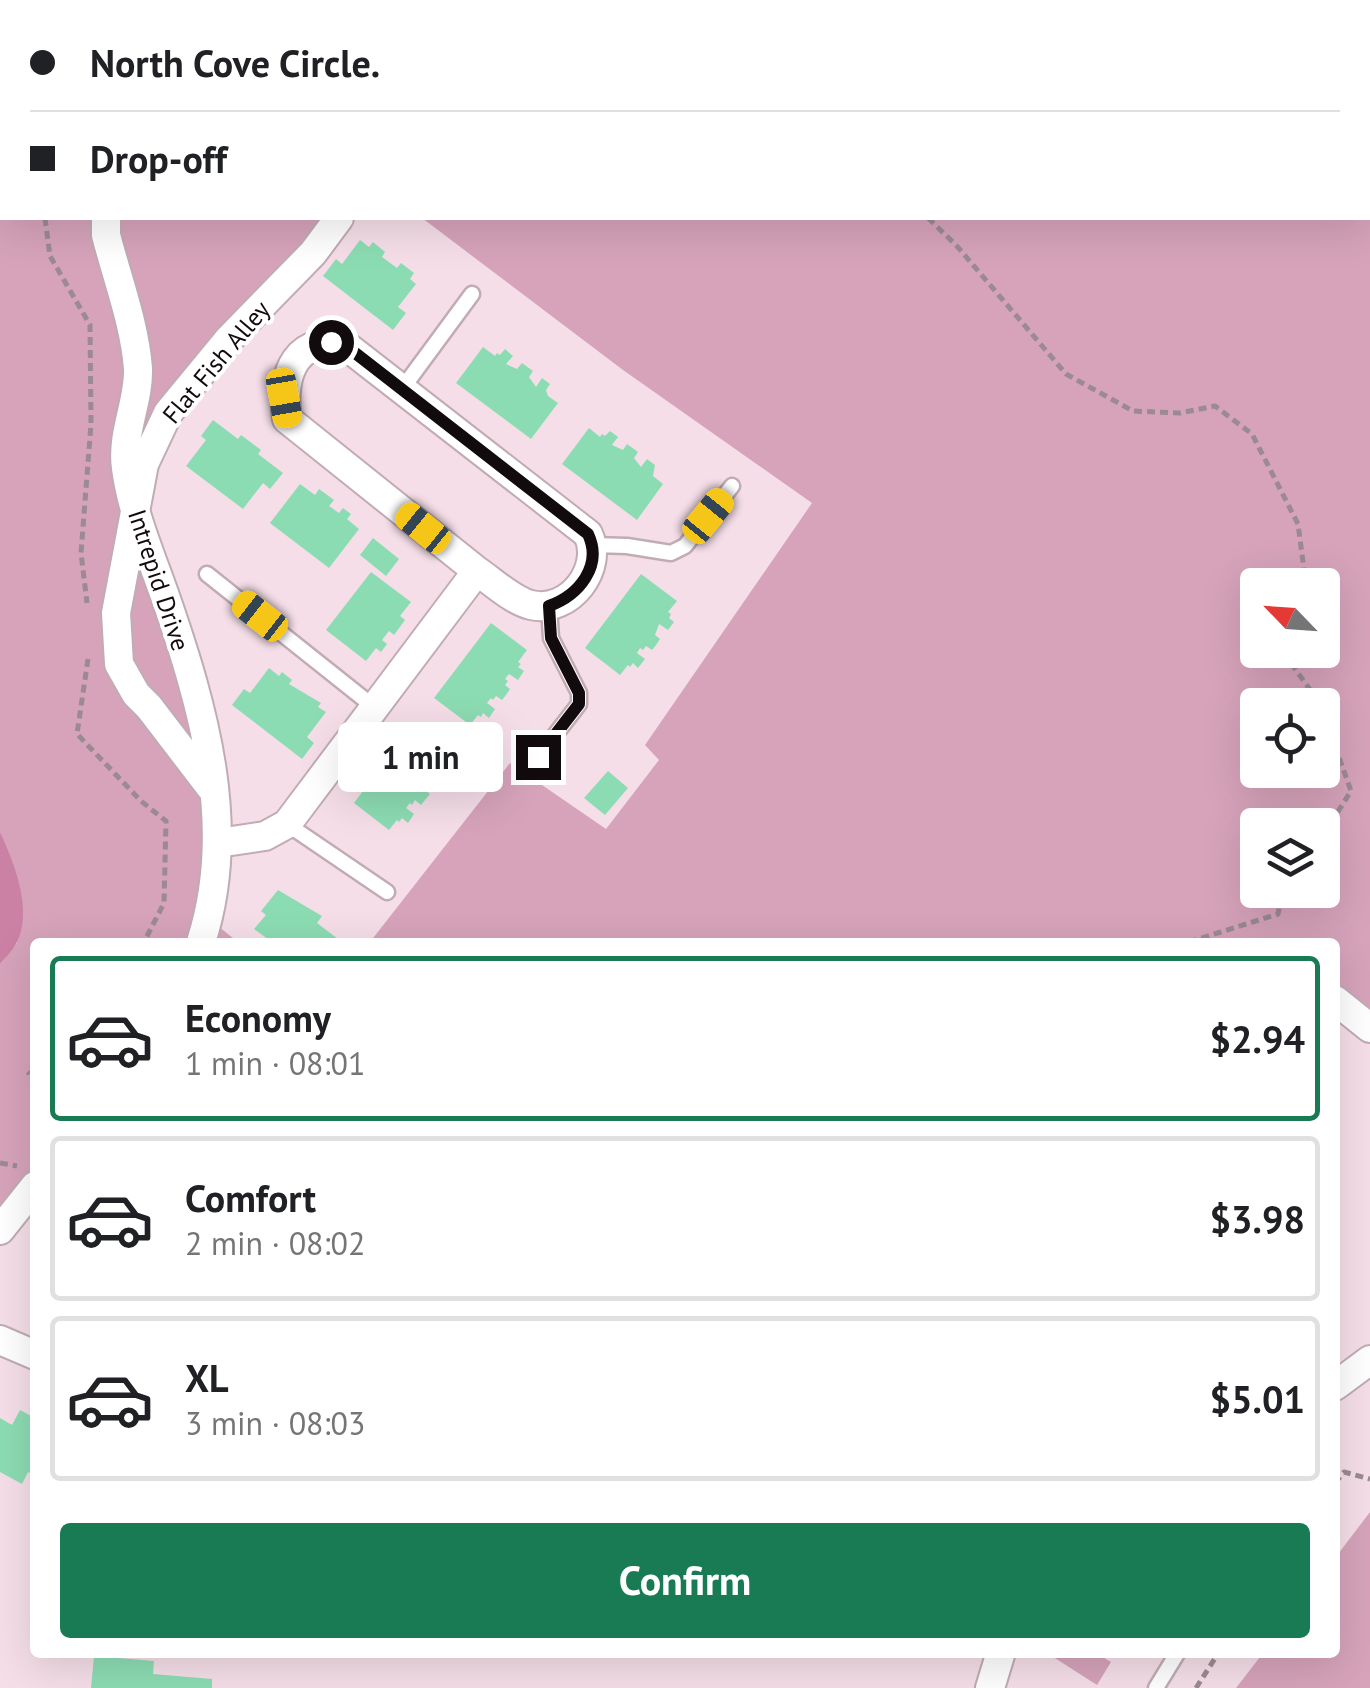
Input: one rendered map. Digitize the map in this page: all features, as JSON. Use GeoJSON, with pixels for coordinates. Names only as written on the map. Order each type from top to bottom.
{"type":"FeatureCollection","features":[{"type":"Feature","properties":{"kind":"street","name":"Intrepid Drive"},"geometry":{"type":"LineString","coordinates":[[106,220],[106,235],[138,371],[125,465],[136,513],[198,707],[214,793],[218,843],[212,907],[202,938]]}},
{"type":"Feature","properties":{"kind":"street","name":"Flat Fish Alley"},"geometry":{"type":"LineString","coordinates":[[214,793],[136,694],[119,664],[116,613],[144,464],[168,413],[230,339],[313,253],[338,220]]}},
{"type":"Feature","properties":{"kind":"street"},"geometry":{"type":"LineString","coordinates":[[331,342],[350,349],[588,534],[593,545],[593,566],[564,601],[549,606],[528,605],[477,571],[287,419],[286,375],[297,358],[314,346],[331,342]]}},
{"type":"Feature","properties":{"kind":"street"},"geometry":{"type":"LineString","coordinates":[[218,843],[265,836],[287,824],[477,571]]}},
{"type":"Feature","properties":{"kind":"street"},"geometry":{"type":"LineString","coordinates":[[1340,1004],[1370,1028]]}},
{"type":"Feature","properties":{"kind":"street"},"geometry":{"type":"LineString","coordinates":[[0,1230],[30,1192]]}},
{"type":"Feature","properties":{"kind":"street"},"geometry":{"type":"LineString","coordinates":[[0,1340],[30,1353]]}},
{"type":"Feature","properties":{"kind":"street"},"geometry":{"type":"LineString","coordinates":[[1340,1382],[1370,1360]]}},
{"type":"Feature","properties":{"kind":"street"},"geometry":{"type":"LineString","coordinates":[[990,1688],[999,1658]]}},
{"type":"Feature","properties":{"kind":"lane"},"geometry":{"type":"LineString","coordinates":[[402,390],[472,294]]}},
{"type":"Feature","properties":{"kind":"lane"},"geometry":{"type":"LineString","coordinates":[[593,545],[671,553],[685,546],[732,486]]}},
{"type":"Feature","properties":{"kind":"lane"},"geometry":{"type":"LineString","coordinates":[[207,574],[374,707]]}},
{"type":"Feature","properties":{"kind":"lane"},"geometry":{"type":"LineString","coordinates":[[538,757],[579,704],[579,693],[551,638],[549,606]]}},
{"type":"Feature","properties":{"kind":"lane"},"geometry":{"type":"LineString","coordinates":[[287,824],[387,892]]}},
{"type":"Feature","properties":{"kind":"lane"},"geometry":{"type":"LineString","coordinates":[[1156,1688],[1174,1658]]}},
{"type":"Feature","properties":{"kind":"path"},"geometry":{"type":"LineString","coordinates":[[930,220],[1066,374],[1134,410],[1180,414],[1215,406],[1252,434],[1298,524],[1304,568]]}},
{"type":"Feature","properties":{"kind":"path"},"geometry":{"type":"LineString","coordinates":[[1340,759],[1351,791],[1340,808]]}},
{"type":"Feature","properties":{"kind":"path"},"geometry":{"type":"LineString","coordinates":[[1202,938],[1278,914],[1279,908]]}},
{"type":"Feature","properties":{"kind":"path"},"geometry":{"type":"LineString","coordinates":[[1340,1477],[1344,1472],[1370,1479]]}},
{"type":"Feature","properties":{"kind":"path"},"geometry":{"type":"LineString","coordinates":[[1196,1688],[1216,1658]]}},
{"type":"Feature","properties":{"kind":"shaded area"},"geometry":{"type":"Polygon","coordinates":[[[0,220],[337,220],[168,413],[137,495],[203,725],[209,919],[233,938],[30,938],[30,1192],[0,1228],[0,964],[17,943],[20,888],[0,832],[0,220]]]}},
{"type":"Feature","properties":{"kind":"shaded area"},"geometry":{"type":"Polygon","coordinates":[[[425,220],[1370,220],[1370,1029],[1340,1007],[1340,938],[373,938],[510,763],[606,829],[659,760],[645,745],[812,503],[623,370],[425,220]]]}},
{"type":"Feature","properties":{"kind":"shaded area"},"geometry":{"type":"Polygon","coordinates":[[[0,832],[16,872],[23,917],[16,944],[0,964],[0,832]]]}},
{"type":"Feature","properties":{"kind":"shaded area"},"geometry":{"type":"Polygon","coordinates":[[[1370,1512],[1370,1688],[1236,1688],[1259,1658],[1340,1658],[1340,1551],[1370,1512]]]}},
{"type":"Feature","properties":{"kind":"shaded area"},"geometry":{"type":"Polygon","coordinates":[[[1055,1658],[1104,1658],[1111,1662],[1097,1685],[1055,1658]]]}},
{"type":"Feature","properties":{"kind":"building"},"geometry":{"type":"Polygon","coordinates":[[[360,240],[369,247],[373,242],[385,252],[382,257],[397,268],[401,263],[414,273],[410,279],[416,284],[398,307],[406,313],[393,330],[323,276],[336,259],[342,264],[360,240]]]}},
{"type":"Feature","properties":{"kind":"building"},"geometry":{"type":"Polygon","coordinates":[[[483,347],[495,356],[505,349],[513,356],[506,364],[517,369],[522,363],[533,371],[529,377],[536,387],[542,378],[550,384],[548,396],[558,403],[531,439],[456,383],[483,347]]]}},
{"type":"Feature","properties":{"kind":"building"},"geometry":{"type":"Polygon","coordinates":[[[213,420],[261,450],[258,454],[283,473],[270,489],[263,483],[243,509],[186,466],[206,440],[201,436],[213,420]]]}},
{"type":"Feature","properties":{"kind":"building"},"geometry":{"type":"Polygon","coordinates":[[[589,428],[600,437],[610,431],[618,437],[612,445],[623,450],[627,444],[638,452],[634,458],[641,467],[647,459],[655,465],[653,476],[663,484],[637,520],[562,464],[589,428]]]}},
{"type":"Feature","properties":{"kind":"building"},"geometry":{"type":"Polygon","coordinates":[[[300,484],[315,495],[319,489],[334,500],[329,506],[339,513],[343,508],[351,514],[347,519],[359,529],[329,568],[270,523],[300,484]]]}},
{"type":"Feature","properties":{"kind":"building"},"geometry":{"type":"Polygon","coordinates":[[[373,538],[399,559],[386,576],[360,555],[373,538]]]}},
{"type":"Feature","properties":{"kind":"building"},"geometry":{"type":"Polygon","coordinates":[[[371,572],[411,602],[400,616],[405,620],[394,635],[389,631],[382,640],[387,644],[381,652],[376,648],[366,661],[326,630],[371,572]]]}},
{"type":"Feature","properties":{"kind":"building"},"geometry":{"type":"Polygon","coordinates":[[[641,574],[677,601],[668,612],[674,622],[668,630],[659,624],[655,635],[660,639],[656,645],[652,650],[640,648],[637,653],[645,659],[638,668],[633,663],[628,665],[620,675],[585,648],[641,574]]]}},
{"type":"Feature","properties":{"kind":"building"},"geometry":{"type":"Polygon","coordinates":[[[491,623],[527,650],[518,662],[524,671],[518,680],[509,674],[505,679],[510,689],[502,700],[496,696],[487,703],[495,709],[489,718],[483,713],[470,725],[434,698],[491,623]]]}},
{"type":"Feature","properties":{"kind":"building"},"geometry":{"type":"Polygon","coordinates":[[[269,668],[279,676],[282,672],[292,680],[289,684],[321,703],[318,707],[326,712],[307,737],[314,743],[302,759],[232,705],[244,689],[250,693],[269,668]]]}},
{"type":"Feature","properties":{"kind":"building"},"geometry":{"type":"Polygon","coordinates":[[[410,728],[446,755],[437,767],[443,777],[437,785],[428,778],[424,789],[430,794],[421,805],[415,800],[406,808],[414,814],[408,823],[402,818],[389,830],[354,803],[410,728]]]}},
{"type":"Feature","properties":{"kind":"building"},"geometry":{"type":"Polygon","coordinates":[[[608,771],[628,788],[605,815],[584,798],[608,771]]]}},
{"type":"Feature","properties":{"kind":"building"},"geometry":{"type":"Polygon","coordinates":[[[278,890],[322,916],[317,923],[337,938],[266,938],[254,929],[266,915],[261,911],[278,890]]]}},
{"type":"Feature","properties":{"kind":"building"},"geometry":{"type":"Polygon","coordinates":[[[20,1410],[30,1415],[30,1473],[22,1484],[0,1472],[0,1418],[12,1425],[20,1410]]]}},
{"type":"Feature","properties":{"kind":"building"},"geometry":{"type":"Polygon","coordinates":[[[94,1658],[154,1661],[153,1674],[212,1679],[212,1688],[91,1688],[94,1658]]]}},
{"type":"Feature","properties":{"kind":"route"},"geometry":{"type":"LineString","coordinates":[[331,342],[350,349],[588,534],[593,545],[593,566],[564,601],[549,606],[551,638],[560,661],[572,676],[579,704],[538,757]]}}]}
